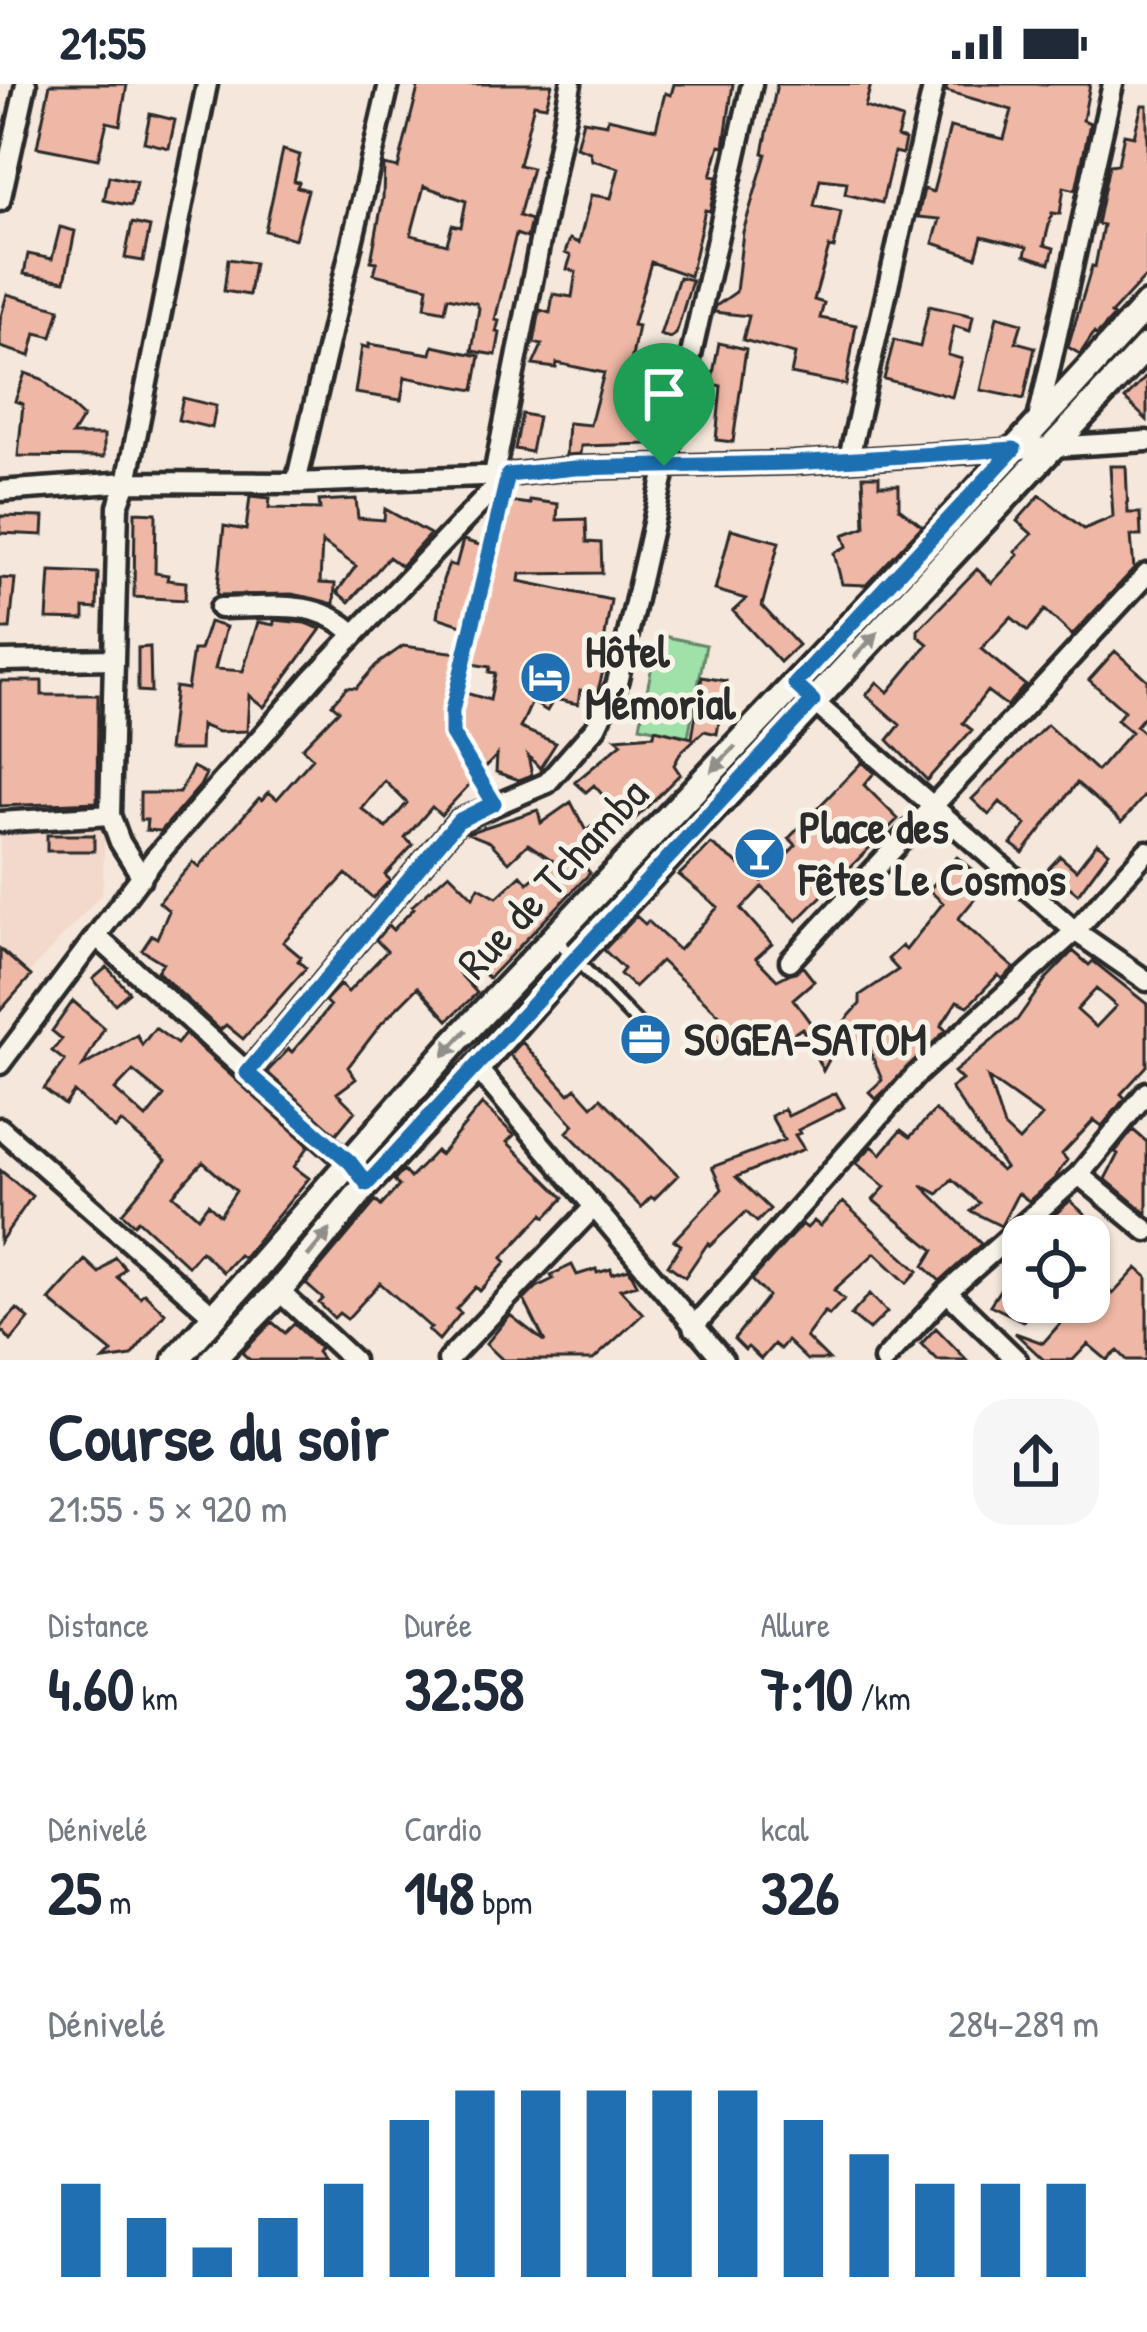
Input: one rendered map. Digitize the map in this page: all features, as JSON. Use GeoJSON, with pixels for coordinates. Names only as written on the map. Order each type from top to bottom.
{"type":"FeatureCollection","features":[{"type":"Feature","properties":{"kind":"street"},"geometry":{"type":"LineString","coordinates":[[0,201],[26,84]]}},
{"type":"Feature","properties":{"kind":"street"},"geometry":{"type":"LineString","coordinates":[[142,877],[110,815],[118,506],[127,482],[207,84]]}},
{"type":"Feature","properties":{"kind":"street"},"geometry":{"type":"LineString","coordinates":[[296,483],[389,84]]}},
{"type":"Feature","properties":{"kind":"street"},"geometry":{"type":"LineString","coordinates":[[0,1064],[142,877],[354,634],[501,475],[571,84]]}},
{"type":"Feature","properties":{"kind":"street"},"geometry":{"type":"LineString","coordinates":[[247,1073],[458,821],[547,783],[596,727],[607,706],[617,683],[752,84]]}},
{"type":"Feature","properties":{"kind":"street"},"geometry":{"type":"LineString","coordinates":[[849,458],[934,84]]}},
{"type":"Feature","properties":{"kind":"street"},"geometry":{"type":"LineString","coordinates":[[1037,424],[1113,84]]}},
{"type":"Feature","properties":{"kind":"street","name":"Rue de Tchamba"},"geometry":{"type":"LineString","coordinates":[[212,1360],[477,1068],[1014,449],[1147,305]]}},
{"type":"Feature","properties":{"kind":"street","name":"Rue de Tchamba"},"geometry":{"type":"LineString","coordinates":[[176,1360],[554,937],[1050,448],[1147,346]]}},
{"type":"Feature","properties":{"kind":"street"},"geometry":{"type":"LineString","coordinates":[[0,491],[127,482],[296,483],[501,475],[1147,441]]}},
{"type":"Feature","properties":{"kind":"street"},"geometry":{"type":"LineString","coordinates":[[790,961],[1144,582]]}},
{"type":"Feature","properties":{"kind":"street"},"geometry":{"type":"LineString","coordinates":[[220,608],[315,608],[336,616],[354,634]]}},
{"type":"Feature","properties":{"kind":"street"},"geometry":{"type":"LineString","coordinates":[[0,661],[114,659]]}},
{"type":"Feature","properties":{"kind":"street"},"geometry":{"type":"LineString","coordinates":[[804,693],[1076,931],[1147,981]]}},
{"type":"Feature","properties":{"kind":"street"},"geometry":{"type":"LineString","coordinates":[[0,822],[110,815]]}},
{"type":"Feature","properties":{"kind":"street"},"geometry":{"type":"LineString","coordinates":[[693,1327],[916,1075],[1076,931],[1147,851]]}},
{"type":"Feature","properties":{"kind":"street"},"geometry":{"type":"LineString","coordinates":[[96,936],[350,1162],[367,1184]]}},
{"type":"Feature","properties":{"kind":"street"},"geometry":{"type":"LineString","coordinates":[[477,1068],[723,1360]]}},
{"type":"Feature","properties":{"kind":"street"},"geometry":{"type":"LineString","coordinates":[[884,1360],[947,1292],[1079,1175],[1147,1092]]}},
{"type":"Feature","properties":{"kind":"street"},"geometry":{"type":"LineString","coordinates":[[0,1128],[215,1317]]}},
{"type":"Feature","properties":{"kind":"street"},"geometry":{"type":"LineString","coordinates":[[1079,1175],[1147,1231]]}},
{"type":"Feature","properties":{"kind":"street"},"geometry":{"type":"LineString","coordinates":[[448,1360],[593,1208]]}},
{"type":"Feature","properties":{"kind":"street"},"geometry":{"type":"LineString","coordinates":[[279,1291],[353,1360]]}},
{"type":"Feature","properties":{"kind":"street"},"geometry":{"type":"LineString","coordinates":[[947,1292],[1017,1360]]}},
{"type":"Feature","properties":{"kind":"lane"},"geometry":{"type":"LineString","coordinates":[[554,937],[643,1029]]}},
{"type":"Feature","properties":{"kind":"path"},"geometry":{"type":"LineString","coordinates":[[494,803],[452,734],[452,711],[501,475]]}},
{"type":"Feature","properties":{"kind":"shaded area"},"geometry":{"type":"Polygon","coordinates":[[[106,819],[102,894],[26,976],[0,991],[0,822],[106,819]]]}},
{"type":"Feature","properties":{"kind":"green space"},"geometry":{"type":"Polygon","coordinates":[[[658,635],[706,645],[688,736],[640,726],[658,635]]]}},
{"type":"Feature","properties":{"kind":"building"},"geometry":{"type":"Polygon","coordinates":[[[50,84],[127,84],[120,125],[107,122],[98,159],[37,147],[50,84]]]}},
{"type":"Feature","properties":{"kind":"building"},"geometry":{"type":"Polygon","coordinates":[[[419,84],[552,84],[546,106],[534,104],[519,165],[532,168],[519,216],[531,220],[527,238],[516,234],[495,320],[500,333],[496,355],[472,351],[476,303],[448,297],[445,311],[425,307],[428,287],[374,274],[377,262],[371,261],[384,165],[398,168],[419,84]],[[424,186],[411,235],[447,244],[452,225],[461,227],[466,201],[424,186]]]}},
{"type":"Feature","properties":{"kind":"building"},"geometry":{"type":"Polygon","coordinates":[[[674,84],[733,84],[724,146],[720,145],[711,176],[717,177],[710,211],[705,210],[690,276],[651,262],[633,325],[638,326],[626,388],[644,393],[648,376],[668,384],[654,441],[581,446],[580,454],[566,455],[568,423],[590,425],[604,373],[557,363],[556,368],[533,365],[542,345],[534,343],[540,310],[550,313],[553,294],[572,297],[576,272],[567,269],[571,256],[565,253],[570,239],[579,243],[591,195],[611,198],[619,168],[592,160],[590,152],[576,147],[583,120],[607,124],[608,118],[656,129],[665,93],[671,95],[674,84]]]}},
{"type":"Feature","properties":{"kind":"building"},"geometry":{"type":"Polygon","coordinates":[[[777,84],[871,84],[865,107],[902,119],[897,137],[905,140],[902,154],[894,152],[882,203],[845,194],[847,182],[820,179],[814,206],[841,212],[834,248],[829,247],[814,300],[824,303],[820,318],[856,325],[846,385],[791,374],[795,354],[743,340],[749,316],[714,312],[736,292],[743,232],[766,154],[777,84]]]}},
{"type":"Feature","properties":{"kind":"building"},"geometry":{"type":"Polygon","coordinates":[[[947,84],[1090,84],[1083,120],[1090,123],[1076,190],[1064,187],[1060,214],[1052,213],[1044,245],[1054,248],[1050,263],[1025,255],[1027,247],[982,236],[976,257],[933,243],[940,219],[918,217],[924,189],[933,192],[950,127],[1004,139],[1012,110],[946,91],[947,84]]]}},
{"type":"Feature","properties":{"kind":"building"},"geometry":{"type":"Polygon","coordinates":[[[1142,105],[1147,105],[1147,275],[1080,354],[1068,347],[1095,267],[1103,225],[1097,224],[1109,165],[1118,164],[1124,134],[1134,136],[1142,105]]]}},
{"type":"Feature","properties":{"kind":"building"},"geometry":{"type":"Polygon","coordinates":[[[150,114],[175,120],[169,148],[144,142],[150,114]]]}},
{"type":"Feature","properties":{"kind":"building"},"geometry":{"type":"Polygon","coordinates":[[[283,150],[300,155],[294,181],[308,190],[295,239],[265,231],[283,150]]]}},
{"type":"Feature","properties":{"kind":"building"},"geometry":{"type":"Polygon","coordinates":[[[109,176],[136,182],[131,206],[104,200],[109,176]]]}},
{"type":"Feature","properties":{"kind":"building"},"geometry":{"type":"Polygon","coordinates":[[[132,223],[150,227],[143,261],[125,258],[132,223]]]}},
{"type":"Feature","properties":{"kind":"building"},"geometry":{"type":"Polygon","coordinates":[[[60,227],[75,231],[65,281],[24,274],[28,254],[52,259],[60,227]]]}},
{"type":"Feature","properties":{"kind":"building"},"geometry":{"type":"Polygon","coordinates":[[[228,259],[254,263],[249,295],[224,291],[228,259]]]}},
{"type":"Feature","properties":{"kind":"building"},"geometry":{"type":"Polygon","coordinates":[[[679,277],[692,280],[676,334],[670,338],[660,335],[679,277]]]}},
{"type":"Feature","properties":{"kind":"building"},"geometry":{"type":"Polygon","coordinates":[[[7,294],[60,309],[52,337],[36,333],[30,356],[0,347],[7,294]]]}},
{"type":"Feature","properties":{"kind":"building"},"geometry":{"type":"Polygon","coordinates":[[[929,306],[973,316],[970,331],[954,326],[948,355],[962,359],[952,397],[884,379],[894,340],[920,347],[929,306]]]}},
{"type":"Feature","properties":{"kind":"building"},"geometry":{"type":"Polygon","coordinates":[[[997,316],[1022,323],[1016,342],[1035,347],[1024,399],[981,390],[997,316]]]}},
{"type":"Feature","properties":{"kind":"building"},"geometry":{"type":"Polygon","coordinates":[[[719,343],[746,349],[733,442],[716,440],[721,386],[711,384],[719,343]]]}},
{"type":"Feature","properties":{"kind":"building"},"geometry":{"type":"Polygon","coordinates":[[[369,344],[431,354],[433,346],[480,356],[474,390],[405,377],[401,400],[355,393],[362,346],[369,348],[369,344]]]}},
{"type":"Feature","properties":{"kind":"building"},"geometry":{"type":"Polygon","coordinates":[[[25,373],[42,379],[83,417],[72,435],[104,435],[104,457],[18,456],[23,404],[15,401],[25,373]]]}},
{"type":"Feature","properties":{"kind":"building"},"geometry":{"type":"Polygon","coordinates":[[[1147,376],[1147,420],[1125,399],[1147,376]]]}},
{"type":"Feature","properties":{"kind":"building"},"geometry":{"type":"Polygon","coordinates":[[[183,398],[216,406],[212,428],[178,420],[183,398]]]}},
{"type":"Feature","properties":{"kind":"building"},"geometry":{"type":"Polygon","coordinates":[[[522,414],[538,417],[531,452],[515,449],[522,414]]]}},
{"type":"Feature","properties":{"kind":"building"},"geometry":{"type":"Polygon","coordinates":[[[1110,466],[1126,466],[1128,513],[1140,513],[1141,536],[1131,536],[1134,569],[1072,635],[1045,610],[1028,631],[1011,617],[981,649],[1025,685],[1007,706],[987,691],[963,723],[972,730],[927,780],[888,740],[900,725],[866,695],[877,682],[888,692],[928,644],[918,630],[977,569],[992,583],[1018,555],[1015,552],[1032,534],[1017,521],[1040,495],[1084,529],[1113,517],[1110,466]]]}},
{"type":"Feature","properties":{"kind":"building"},"geometry":{"type":"Polygon","coordinates":[[[863,476],[879,476],[879,485],[899,485],[899,508],[922,526],[866,585],[842,584],[834,553],[847,546],[843,535],[865,527],[863,476]]]}},
{"type":"Feature","properties":{"kind":"building"},"geometry":{"type":"Polygon","coordinates":[[[250,496],[270,498],[269,508],[320,509],[319,501],[356,499],[358,518],[384,520],[385,509],[430,534],[401,566],[389,557],[349,602],[337,592],[356,566],[322,542],[320,583],[335,584],[334,604],[292,594],[217,595],[224,526],[246,530],[250,496]]]}},
{"type":"Feature","properties":{"kind":"building"},"geometry":{"type":"Polygon","coordinates":[[[530,500],[558,504],[557,520],[586,519],[587,542],[601,543],[602,573],[520,574],[519,581],[611,600],[604,642],[595,662],[605,664],[597,694],[580,690],[578,704],[554,699],[547,711],[532,702],[520,728],[556,743],[540,768],[528,756],[532,775],[519,780],[496,772],[497,755],[441,815],[432,807],[405,838],[413,845],[385,875],[390,880],[373,898],[346,874],[283,942],[306,968],[243,1039],[226,1025],[220,1030],[157,971],[163,963],[142,950],[152,935],[157,938],[169,911],[159,902],[193,862],[199,867],[259,798],[269,792],[277,799],[313,758],[302,748],[339,710],[332,704],[347,687],[356,688],[376,665],[403,646],[459,653],[455,690],[490,700],[495,673],[489,672],[490,667],[472,664],[477,630],[437,617],[443,580],[449,564],[456,566],[463,540],[496,550],[506,501],[530,504],[530,500]],[[385,781],[362,809],[386,828],[407,803],[385,781]]]}},
{"type":"Feature","properties":{"kind":"building"},"geometry":{"type":"Polygon","coordinates":[[[135,512],[156,513],[155,573],[186,582],[185,600],[134,597],[135,512]]]}},
{"type":"Feature","properties":{"kind":"building"},"geometry":{"type":"Polygon","coordinates":[[[0,516],[44,517],[43,535],[0,533],[0,516]]]}},
{"type":"Feature","properties":{"kind":"building"},"geometry":{"type":"Polygon","coordinates":[[[731,529],[779,542],[762,606],[798,645],[780,662],[733,611],[746,599],[715,590],[731,529]]]}},
{"type":"Feature","properties":{"kind":"building"},"geometry":{"type":"Polygon","coordinates":[[[50,571],[98,573],[97,609],[84,608],[84,620],[47,619],[50,571]]]}},
{"type":"Feature","properties":{"kind":"building"},"geometry":{"type":"Polygon","coordinates":[[[0,578],[15,579],[10,629],[0,629],[0,578]]]}},
{"type":"Feature","properties":{"kind":"building"},"geometry":{"type":"Polygon","coordinates":[[[274,620],[321,629],[264,707],[249,695],[247,731],[218,732],[201,725],[200,750],[168,750],[175,687],[187,689],[193,650],[200,650],[209,622],[226,627],[215,669],[243,671],[258,622],[274,625],[274,620]]]}},
{"type":"Feature","properties":{"kind":"building"},"geometry":{"type":"Polygon","coordinates":[[[150,647],[151,692],[138,691],[138,648],[150,647]]]}},
{"type":"Feature","properties":{"kind":"building"},"geometry":{"type":"Polygon","coordinates":[[[1115,651],[1147,680],[1147,713],[1136,726],[1147,736],[1147,793],[1122,822],[1077,783],[1023,853],[1011,844],[1026,825],[1000,802],[989,815],[972,799],[1047,725],[1097,771],[1131,732],[1117,720],[1124,711],[1089,680],[1115,651]]]}},
{"type":"Feature","properties":{"kind":"building"},"geometry":{"type":"Polygon","coordinates":[[[702,677],[726,681],[717,734],[704,731],[681,752],[674,765],[680,774],[606,848],[586,831],[614,808],[594,785],[586,792],[575,782],[622,743],[616,738],[654,735],[655,729],[692,738],[702,677]]]}},
{"type":"Feature","properties":{"kind":"building"},"geometry":{"type":"Polygon","coordinates":[[[0,681],[42,681],[42,695],[98,695],[97,802],[0,806],[0,681]]]}},
{"type":"Feature","properties":{"kind":"building"},"geometry":{"type":"Polygon","coordinates":[[[862,762],[874,773],[864,785],[898,819],[797,921],[762,887],[741,909],[772,944],[756,958],[777,980],[803,967],[814,981],[793,999],[825,1043],[860,1004],[860,995],[898,970],[888,959],[902,946],[906,950],[943,903],[929,890],[957,857],[988,883],[958,919],[1014,968],[1002,979],[998,975],[968,1006],[957,1001],[941,1026],[946,1030],[876,1099],[869,1092],[882,1080],[870,1051],[848,1038],[843,1046],[838,1043],[823,1071],[802,1028],[773,1048],[754,1026],[727,1052],[710,1034],[725,1020],[661,961],[634,987],[604,950],[636,916],[679,950],[718,907],[679,875],[711,844],[762,881],[796,845],[789,838],[862,762]]]}},
{"type":"Feature","properties":{"kind":"building"},"geometry":{"type":"Polygon","coordinates":[[[193,767],[206,774],[200,786],[161,831],[146,830],[147,820],[140,820],[140,793],[179,793],[193,767]]]}},
{"type":"Feature","properties":{"kind":"building"},"geometry":{"type":"Polygon","coordinates":[[[571,802],[590,839],[574,853],[590,873],[489,978],[470,962],[459,973],[477,993],[448,1020],[418,987],[381,1024],[348,1067],[356,1079],[337,1093],[355,1111],[336,1134],[267,1072],[311,1030],[330,1006],[325,1001],[340,985],[348,992],[387,951],[376,940],[388,925],[393,930],[449,873],[473,897],[479,887],[497,897],[521,875],[528,883],[552,860],[528,844],[509,862],[490,842],[467,833],[538,810],[541,823],[571,802]]]}},
{"type":"Feature","properties":{"kind":"building"},"geometry":{"type":"Polygon","coordinates":[[[47,835],[94,835],[94,851],[47,851],[47,835]]]}},
{"type":"Feature","properties":{"kind":"building"},"geometry":{"type":"Polygon","coordinates":[[[1097,843],[1109,852],[1078,894],[1048,869],[1060,856],[1076,870],[1097,843]]]}},
{"type":"Feature","properties":{"kind":"building"},"geometry":{"type":"Polygon","coordinates":[[[0,949],[31,976],[0,1011],[0,949]]]}},
{"type":"Feature","properties":{"kind":"building"},"geometry":{"type":"Polygon","coordinates":[[[1073,951],[1147,1004],[1147,1066],[1121,1094],[1125,1098],[1102,1126],[1094,1120],[1062,1154],[1067,1160],[1054,1179],[1029,1201],[1018,1193],[1007,1215],[1002,1215],[1001,1226],[971,1211],[979,1203],[952,1179],[938,1194],[921,1185],[981,1244],[940,1281],[924,1266],[934,1250],[873,1200],[885,1187],[856,1163],[872,1146],[881,1154],[901,1130],[910,1137],[935,1110],[1001,1171],[1005,1168],[951,1088],[962,1080],[954,1072],[1017,1020],[1073,951]],[[1096,989],[1077,1010],[1096,1027],[1116,1006],[1096,989]],[[988,1078],[1004,1127],[1019,1141],[1042,1116],[988,1078]]]}},
{"type":"Feature","properties":{"kind":"building"},"geometry":{"type":"Polygon","coordinates":[[[107,967],[129,992],[115,1004],[93,979],[107,967]]]}},
{"type":"Feature","properties":{"kind":"building"},"geometry":{"type":"Polygon","coordinates":[[[73,1001],[104,1028],[83,1066],[137,1035],[142,1045],[155,1028],[177,1044],[185,1034],[309,1146],[294,1167],[309,1178],[243,1258],[239,1255],[223,1272],[201,1251],[188,1266],[138,1220],[134,1224],[122,1213],[166,1160],[121,1122],[115,1129],[74,1092],[65,1105],[44,1089],[65,1061],[52,1051],[62,1039],[52,1031],[73,1001]],[[133,1071],[115,1090],[146,1118],[164,1096],[133,1071]],[[203,1162],[173,1195],[198,1217],[208,1204],[220,1215],[236,1191],[203,1162]]]}},
{"type":"Feature","properties":{"kind":"building"},"geometry":{"type":"Polygon","coordinates":[[[522,1042],[569,1094],[576,1088],[592,1106],[601,1098],[678,1175],[654,1199],[641,1207],[567,1132],[574,1125],[510,1055],[522,1042]]]}},
{"type":"Feature","properties":{"kind":"building"},"geometry":{"type":"Polygon","coordinates":[[[836,1093],[844,1107],[795,1135],[804,1149],[736,1177],[770,1209],[757,1222],[746,1212],[710,1246],[708,1243],[685,1277],[668,1265],[681,1245],[674,1240],[722,1189],[712,1167],[784,1140],[771,1116],[784,1109],[788,1116],[836,1093]]]}},
{"type":"Feature","properties":{"kind":"building"},"geometry":{"type":"Polygon","coordinates":[[[482,1104],[514,1135],[507,1142],[564,1198],[502,1258],[506,1262],[480,1291],[476,1287],[456,1309],[461,1313],[439,1340],[380,1283],[347,1319],[339,1313],[334,1318],[306,1284],[376,1201],[381,1206],[399,1186],[394,1180],[403,1170],[410,1178],[436,1151],[440,1155],[482,1104]]]}},
{"type":"Feature","properties":{"kind":"building"},"geometry":{"type":"Polygon","coordinates":[[[1133,1130],[1147,1142],[1147,1214],[1105,1179],[1115,1152],[1133,1130]]]}},
{"type":"Feature","properties":{"kind":"building"},"geometry":{"type":"Polygon","coordinates":[[[0,1170],[32,1196],[0,1242],[0,1170]]]}},
{"type":"Feature","properties":{"kind":"building"},"geometry":{"type":"Polygon","coordinates":[[[1070,1201],[1086,1215],[1054,1215],[1070,1201]]]}},
{"type":"Feature","properties":{"kind":"building"},"geometry":{"type":"Polygon","coordinates":[[[843,1202],[918,1271],[907,1283],[875,1253],[834,1290],[844,1299],[829,1315],[825,1311],[806,1337],[829,1360],[807,1360],[787,1341],[780,1349],[774,1344],[761,1359],[748,1347],[745,1350],[734,1339],[768,1296],[752,1280],[802,1224],[807,1228],[814,1221],[820,1226],[843,1202]]]}},
{"type":"Feature","properties":{"kind":"building"},"geometry":{"type":"Polygon","coordinates":[[[115,1257],[125,1268],[117,1277],[165,1313],[131,1356],[104,1360],[112,1352],[49,1300],[85,1260],[99,1273],[115,1257]]]}},
{"type":"Feature","properties":{"kind":"building"},"geometry":{"type":"Polygon","coordinates":[[[572,1265],[577,1275],[596,1269],[597,1273],[611,1269],[612,1274],[629,1269],[637,1284],[620,1289],[643,1314],[593,1360],[503,1360],[486,1344],[510,1315],[545,1342],[524,1300],[553,1279],[551,1275],[572,1265]]]}},
{"type":"Feature","properties":{"kind":"building"},"geometry":{"type":"Polygon","coordinates":[[[1137,1268],[1147,1277],[1147,1360],[1127,1360],[1118,1351],[1107,1360],[1088,1344],[1073,1360],[1044,1360],[1015,1333],[1043,1343],[1060,1323],[1110,1323],[1110,1291],[1113,1294],[1137,1268]]]}},
{"type":"Feature","properties":{"kind":"building"},"geometry":{"type":"Polygon","coordinates":[[[1002,1287],[1002,1311],[990,1305],[1002,1287]]]}},
{"type":"Feature","properties":{"kind":"building"},"geometry":{"type":"Polygon","coordinates":[[[870,1294],[887,1312],[869,1330],[851,1315],[870,1294]]]}},
{"type":"Feature","properties":{"kind":"building"},"geometry":{"type":"Polygon","coordinates":[[[17,1309],[29,1319],[11,1341],[0,1328],[17,1309]]]}},
{"type":"Feature","properties":{"kind":"building"},"geometry":{"type":"Polygon","coordinates":[[[272,1322],[285,1333],[294,1324],[320,1348],[317,1352],[323,1360],[250,1360],[242,1353],[272,1322]]]}},
{"type":"Feature","properties":{"kind":"building"},"geometry":{"type":"Polygon","coordinates":[[[936,1328],[967,1360],[937,1360],[921,1344],[936,1328]]]}},
{"type":"Feature","properties":{"kind":"place","name":"Hôtel Mémorial"},"geometry":{"type":"Point","coordinates":[546,677]}},
{"type":"Feature","properties":{"kind":"place","name":"Place des Fêtes Le Cosmos"},"geometry":{"type":"Point","coordinates":[760,853]}},
{"type":"Feature","properties":{"kind":"place","name":"SOGEA-SATOM"},"geometry":{"type":"Point","coordinates":[645,1039]}},
{"type":"Feature","properties":{"kind":"route"},"geometry":{"type":"LineString","coordinates":[[1014,449],[795,684],[813,701],[367,1184],[350,1162],[247,1073],[458,821],[494,803],[452,734],[452,711],[508,475],[664,466],[1014,449]]}}]}
